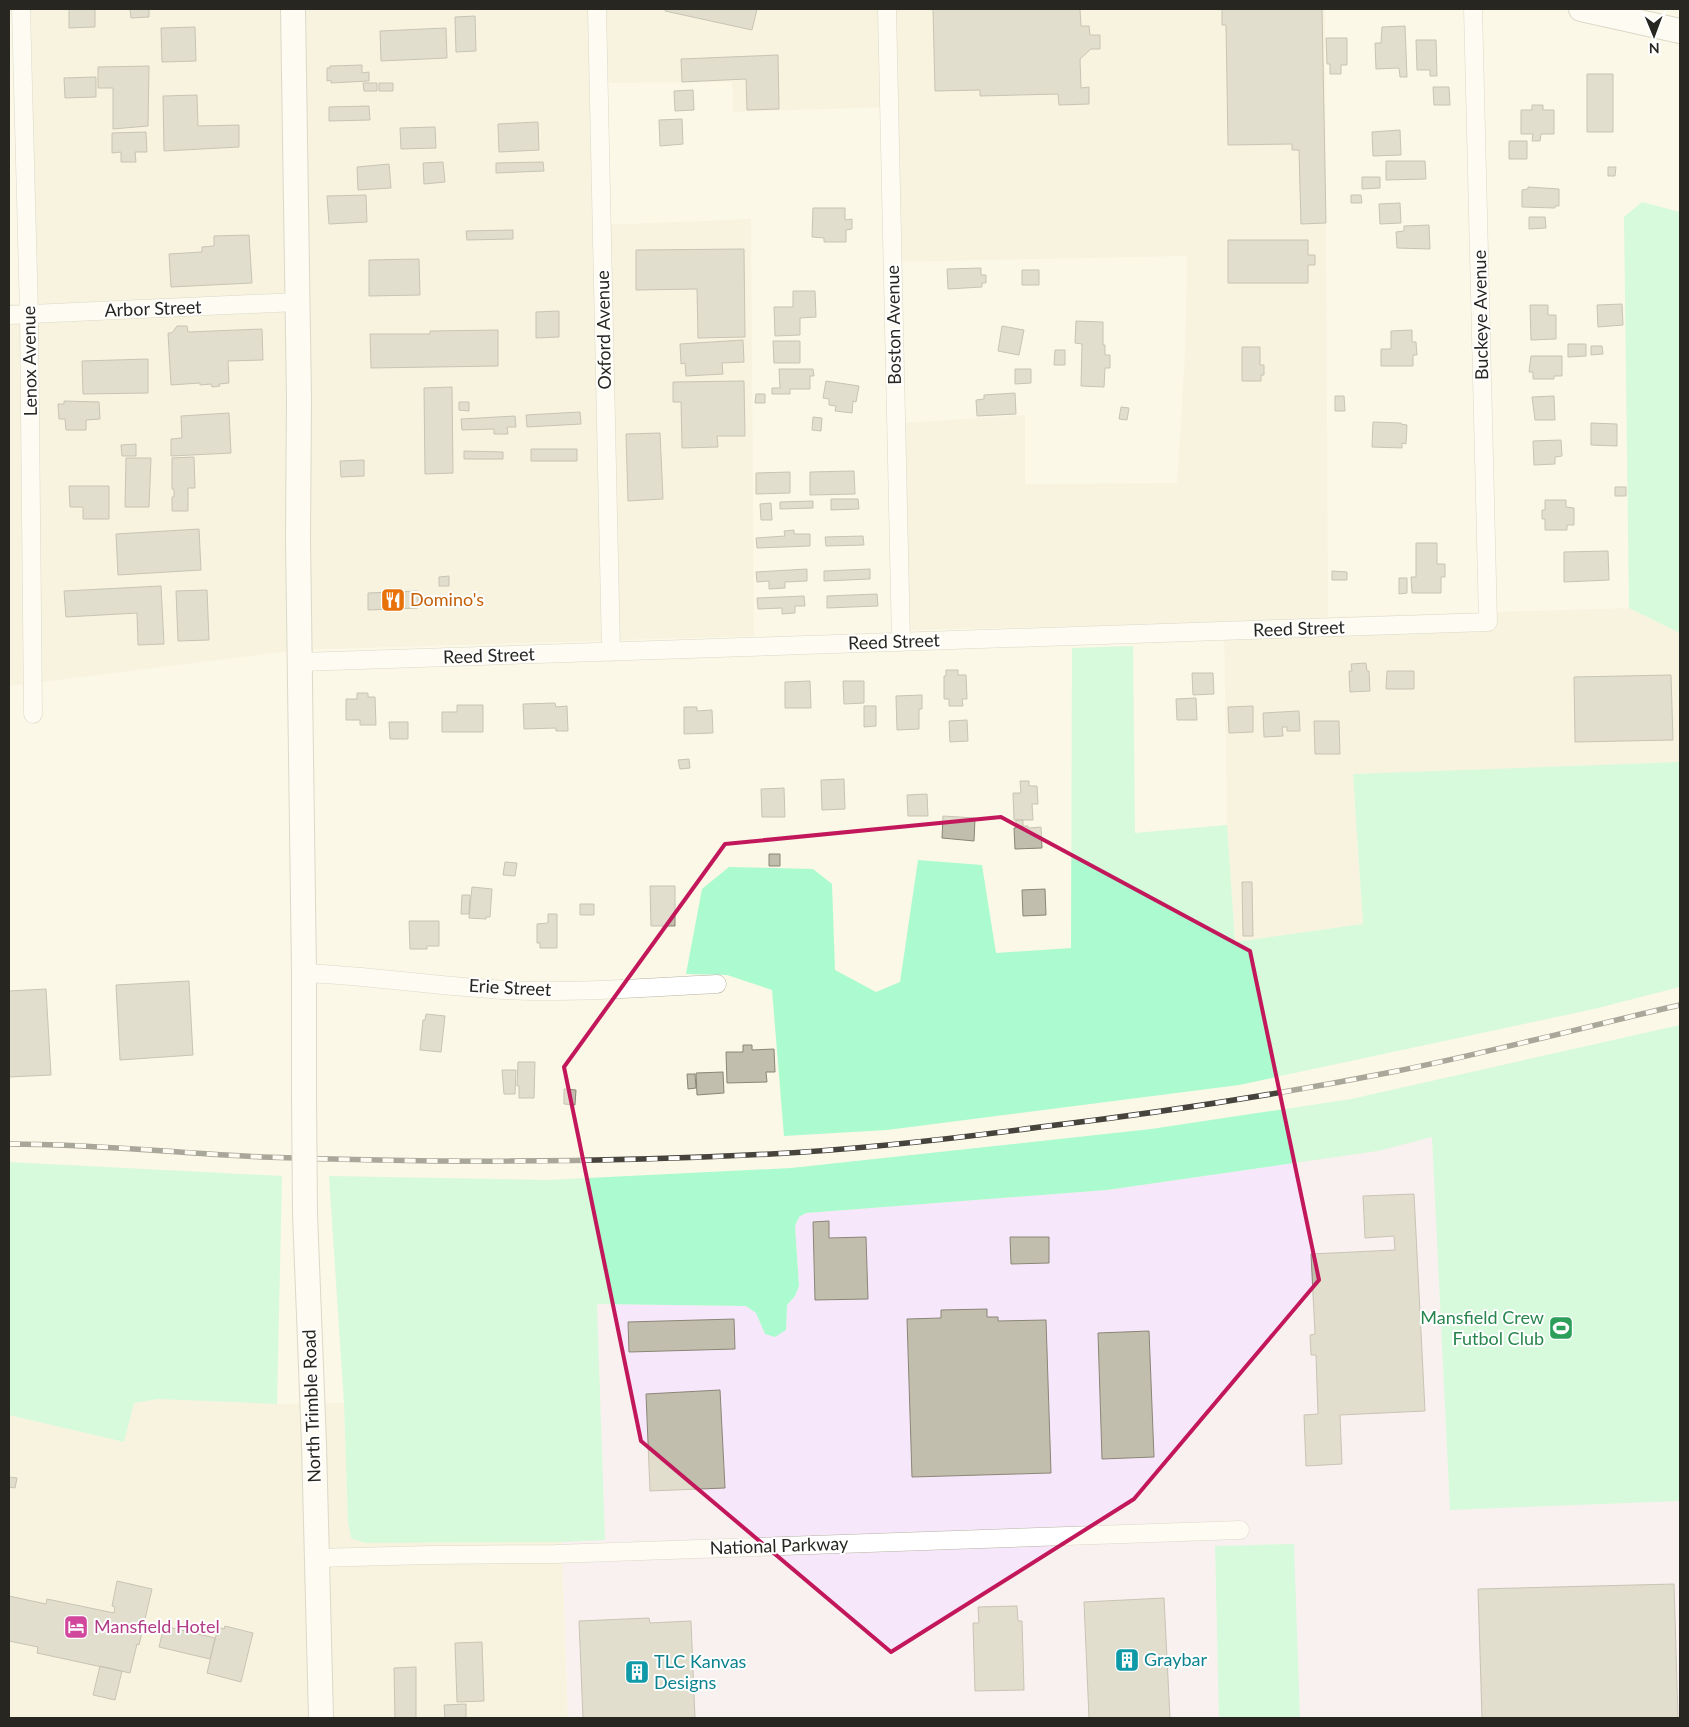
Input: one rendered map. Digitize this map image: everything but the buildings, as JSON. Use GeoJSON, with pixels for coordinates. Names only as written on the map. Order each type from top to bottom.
{"type":"FeatureCollection","features":[{"type":"Feature","properties":{"kind":"main road","name":"North Trimble Road"},"geometry":{"type":"LineString","coordinates":[[293,9],[299,398],[298,538],[304,1094],[320,1718]]}},
{"type":"Feature","properties":{"kind":"main road"},"geometry":{"type":"LineString","coordinates":[[1581,9],[1680,31]]}},
{"type":"Feature","properties":{"kind":"street","name":"Lenox Avenue"},"geometry":{"type":"LineString","coordinates":[[21,9],[29,314],[33,714]]}},
{"type":"Feature","properties":{"kind":"street","name":"Oxford Avenue"},"geometry":{"type":"LineString","coordinates":[[597,9],[611,652]]}},
{"type":"Feature","properties":{"kind":"street","name":"Boston Avenue"},"geometry":{"type":"LineString","coordinates":[[887,9],[901,642]]}},
{"type":"Feature","properties":{"kind":"street","name":"Buckeye Avenue"},"geometry":{"type":"LineString","coordinates":[[1473,9],[1488,622]]}},
{"type":"Feature","properties":{"kind":"street","name":"Arbor Street"},"geometry":{"type":"LineString","coordinates":[[9,315],[297,302]]}},
{"type":"Feature","properties":{"kind":"street","name":"Reed Street"},"geometry":{"type":"LineString","coordinates":[[300,662],[1488,622]]}},
{"type":"Feature","properties":{"kind":"street","name":"Erie Street"},"geometry":{"type":"LineString","coordinates":[[304,973],[338,974],[534,991],[593,991],[717,984]]}},
{"type":"Feature","properties":{"kind":"street","name":"National Parkway"},"geometry":{"type":"LineString","coordinates":[[317,1558],[555,1554],[1240,1530]]}},
{"type":"Feature","properties":{"kind":"highlighted area"},"geometry":{"type":"Polygon","coordinates":[[[1001,817],[1250,951],[1319,1280],[1134,1499],[891,1652],[641,1441],[564,1067],[725,844],[1001,817]]]}},
{"type":"Feature","properties":{"kind":"shaded area"},"geometry":{"type":"Polygon","coordinates":[[[31,9],[1325,9],[1328,617],[1629,608],[1680,633],[1680,762],[1353,774],[1363,924],[1235,942],[1227,825],[1224,623],[910,630],[903,423],[1025,415],[1025,484],[1177,483],[1185,354],[1187,256],[893,262],[892,107],[733,112],[732,82],[598,83],[602,225],[751,219],[754,636],[297,650],[9,686],[9,304],[36,303],[31,9]]]}},
{"type":"Feature","properties":{"kind":"shaded area"},"geometry":{"type":"Polygon","coordinates":[[[1432,1137],[1450,1510],[1680,1501],[1680,1718],[1300,1718],[1293,1544],[1215,1546],[1219,1718],[568,1718],[562,1542],[605,1539],[597,1304],[746,1306],[756,1313],[765,1334],[786,1330],[787,1305],[795,1296],[799,1286],[795,1226],[799,1217],[806,1213],[1107,1190],[1378,1151],[1432,1137]]]}},
{"type":"Feature","properties":{"kind":"shaded area"},"geometry":{"type":"Polygon","coordinates":[[[158,1399],[277,1404],[344,1403],[348,1522],[351,1538],[365,1543],[562,1542],[568,1718],[9,1718],[9,1415],[123,1442],[134,1403],[158,1399]]]}},
{"type":"Feature","properties":{"kind":"green space"},"geometry":{"type":"Polygon","coordinates":[[[1642,202],[1680,212],[1680,633],[1629,608],[1624,217],[1642,202]]]}},
{"type":"Feature","properties":{"kind":"green space"},"geometry":{"type":"Polygon","coordinates":[[[1133,646],[1135,833],[1227,825],[1235,942],[1363,924],[1353,774],[1680,762],[1680,987],[1594,1009],[1239,1085],[887,1130],[784,1136],[772,990],[727,975],[686,974],[702,889],[729,867],[813,869],[832,884],[835,970],[876,992],[900,982],[918,860],[982,865],[996,953],[1071,948],[1072,648],[1133,646]]]}},
{"type":"Feature","properties":{"kind":"green space"},"geometry":{"type":"Polygon","coordinates":[[[1680,1025],[1680,1501],[1450,1510],[1432,1137],[1378,1151],[1107,1190],[806,1213],[799,1217],[795,1226],[799,1286],[795,1296],[787,1305],[786,1330],[775,1337],[765,1334],[756,1313],[746,1306],[597,1304],[605,1540],[365,1543],[351,1538],[348,1522],[344,1403],[329,1176],[548,1180],[791,1168],[1151,1129],[1351,1099],[1680,1025]]]}},
{"type":"Feature","properties":{"kind":"green space"},"geometry":{"type":"Polygon","coordinates":[[[9,1162],[282,1176],[277,1404],[158,1399],[134,1403],[124,1442],[9,1415],[9,1162]]]}},
{"type":"Feature","properties":{"kind":"green space"},"geometry":{"type":"Polygon","coordinates":[[[1294,1544],[1300,1718],[1219,1718],[1215,1546],[1294,1544]]]}},
{"type":"Feature","properties":{"kind":"railway"},"geometry":{"type":"LineString","coordinates":[[9,1144],[104,1147],[262,1157],[453,1161],[644,1159],[771,1154],[838,1149],[1084,1122],[1172,1110],[1304,1088],[1464,1057],[1680,1005]]}},
{"type":"Feature","properties":{"kind":"place","name":"Domino's"},"geometry":{"type":"Point","coordinates":[393,600]}},
{"type":"Feature","properties":{"kind":"place","name":"Mansfield Crew Futbol Club"},"geometry":{"type":"Point","coordinates":[1561,1328]}},
{"type":"Feature","properties":{"kind":"place","name":"Mansfield Hotel"},"geometry":{"type":"Point","coordinates":[76,1627]}},
{"type":"Feature","properties":{"kind":"place","name":"Graybar"},"geometry":{"type":"Point","coordinates":[1127,1660]}},
{"type":"Feature","properties":{"kind":"place","name":"TLC Kanvas Designs"},"geometry":{"type":"Point","coordinates":[637,1672]}}]}
